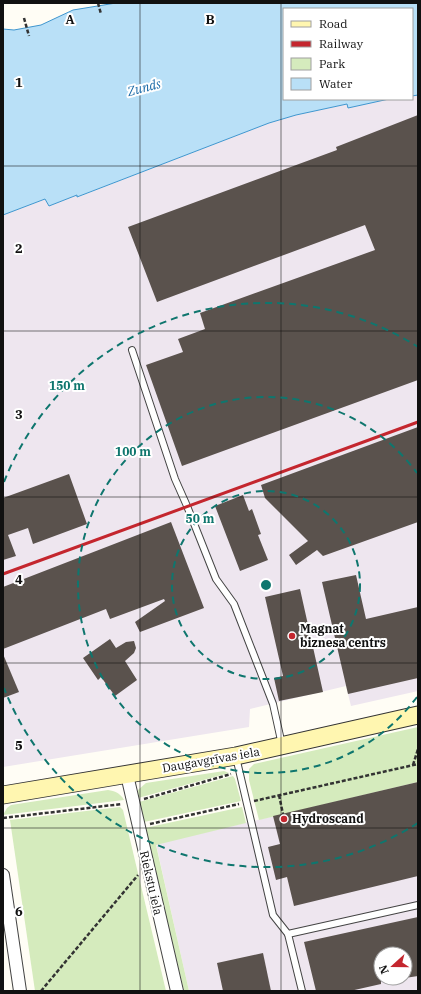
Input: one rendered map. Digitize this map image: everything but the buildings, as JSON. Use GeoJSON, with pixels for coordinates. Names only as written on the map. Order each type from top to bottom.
{"type":"FeatureCollection","features":[{"type":"Feature","properties":{"kind":"main road","name":"Daugavgrīvas iela"},"geometry":{"type":"LineString","coordinates":[[3,795],[236,756],[418,716]]}},
{"type":"Feature","properties":{"kind":"street","name":"Riekstu iela"},"geometry":{"type":"LineString","coordinates":[[126,775],[177,991]]}},
{"type":"Feature","properties":{"kind":"street"},"geometry":{"type":"LineString","coordinates":[[3,875],[20,991]]}},
{"type":"Feature","properties":{"kind":"lane"},"geometry":{"type":"LineString","coordinates":[[132,350],[175,479],[216,579],[234,604],[273,704],[282,747]]}},
{"type":"Feature","properties":{"kind":"lane"},"geometry":{"type":"LineString","coordinates":[[236,756],[273,915],[288,934],[302,991]]}},
{"type":"Feature","properties":{"kind":"lane"},"geometry":{"type":"LineString","coordinates":[[288,934],[418,905]]}},
{"type":"Feature","properties":{"kind":"path"},"geometry":{"type":"LineString","coordinates":[[98,3],[101,14]]}},
{"type":"Feature","properties":{"kind":"path"},"geometry":{"type":"LineString","coordinates":[[24,18],[29,36]]}},
{"type":"Feature","properties":{"kind":"path"},"geometry":{"type":"LineString","coordinates":[[413,765],[418,749]]}},
{"type":"Feature","properties":{"kind":"path"},"geometry":{"type":"LineString","coordinates":[[138,826],[418,764]]}},
{"type":"Feature","properties":{"kind":"path"},"geometry":{"type":"LineString","coordinates":[[138,800],[231,774]]}},
{"type":"Feature","properties":{"kind":"path"},"geometry":{"type":"LineString","coordinates":[[279,795],[283,814]]}},
{"type":"Feature","properties":{"kind":"path"},"geometry":{"type":"LineString","coordinates":[[3,818],[125,803]]}},
{"type":"Feature","properties":{"kind":"path"},"geometry":{"type":"LineString","coordinates":[[41,991],[147,864]]}},
{"type":"Feature","properties":{"kind":"shaded area"},"geometry":{"type":"Polygon","coordinates":[[[418,95],[418,691],[351,706],[346,686],[250,709],[249,727],[3,767],[3,215],[46,199],[49,206],[77,195],[78,197],[269,123],[296,115],[348,104],[348,108],[384,100],[413,100],[413,96],[418,95]]]}},
{"type":"Feature","properties":{"kind":"shaded area"},"geometry":{"type":"Polygon","coordinates":[[[418,782],[418,991],[189,991],[156,844],[418,782]]]}},
{"type":"Feature","properties":{"kind":"green space"},"geometry":{"type":"Polygon","coordinates":[[[418,727],[418,782],[259,820],[249,780],[249,769],[254,764],[418,727]]]}},
{"type":"Feature","properties":{"kind":"green space"},"geometry":{"type":"Polygon","coordinates":[[[224,771],[229,773],[138,798],[138,790],[146,783],[224,771]]]}},
{"type":"Feature","properties":{"kind":"green space"},"geometry":{"type":"Polygon","coordinates":[[[233,776],[241,801],[144,822],[139,802],[233,776]]]}},
{"type":"Feature","properties":{"kind":"green space"},"geometry":{"type":"Polygon","coordinates":[[[108,790],[117,793],[124,800],[3,815],[7,808],[11,805],[108,790]]]}},
{"type":"Feature","properties":{"kind":"green space"},"geometry":{"type":"Polygon","coordinates":[[[120,807],[123,810],[166,991],[35,991],[10,820],[120,807]]]}},
{"type":"Feature","properties":{"kind":"green space"},"geometry":{"type":"Polygon","coordinates":[[[242,807],[246,823],[156,845],[189,991],[184,991],[145,828],[242,807]]]}},
{"type":"Feature","properties":{"kind":"water","name":"Zunds"},"geometry":{"type":"Polygon","coordinates":[[[116,3],[418,3],[418,95],[413,96],[413,8],[283,8],[283,100],[384,100],[348,108],[347,104],[296,115],[269,123],[77,197],[77,195],[49,206],[45,199],[3,215],[3,29],[14,30],[41,25],[73,10],[116,3]]]}},
{"type":"Feature","properties":{"kind":"railway"},"geometry":{"type":"LineString","coordinates":[[3,574],[418,422]]}},
{"type":"Feature","properties":{"kind":"place","name":"Magnat biznesa centrs"},"geometry":{"type":"Point","coordinates":[292,636]}},
{"type":"Feature","properties":{"kind":"place","name":"Hydroscand"},"geometry":{"type":"Point","coordinates":[284,819]}}]}
